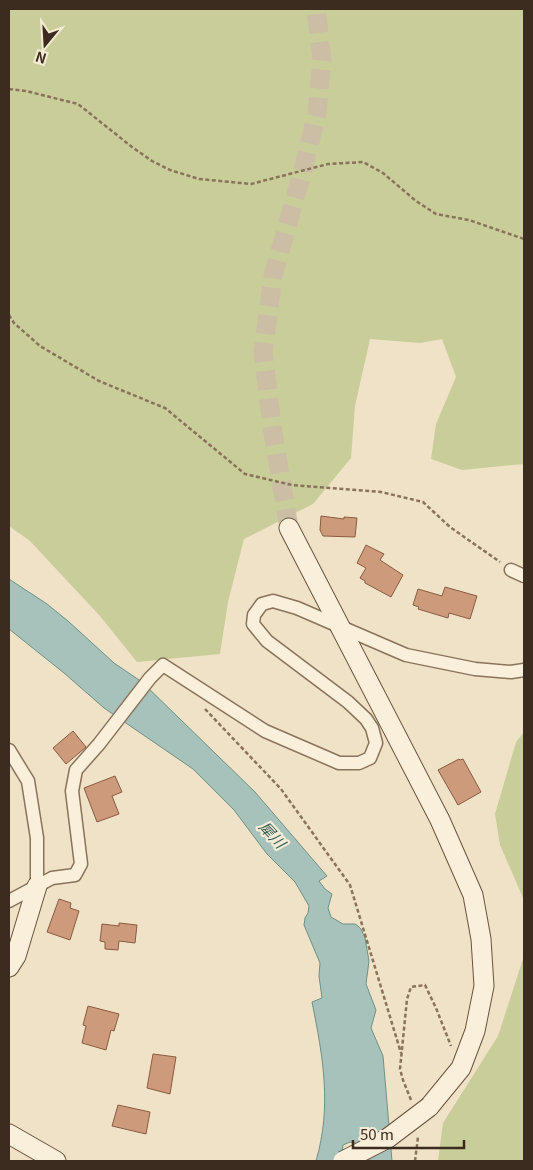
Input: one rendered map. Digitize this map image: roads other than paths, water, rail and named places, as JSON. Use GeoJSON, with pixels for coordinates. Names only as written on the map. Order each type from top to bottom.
{"type":"FeatureCollection","features":[{"type":"Feature","properties":{"kind":"street"},"geometry":{"type":"LineString","coordinates":[[289,528],[440,820],[473,895],[481,939],[484,986],[475,1031],[461,1068],[388,1138],[343,1161]]}},
{"type":"Feature","properties":{"kind":"street"},"geometry":{"type":"LineString","coordinates":[[511,570],[524,576]]}},
{"type":"Feature","properties":{"kind":"street"},"geometry":{"type":"LineString","coordinates":[[9,901],[52,878],[75,875],[81,864],[72,791],[76,770],[99,744],[150,678],[163,665],[265,731],[339,763],[359,764],[370,758],[376,743],[372,728],[366,719],[348,702],[267,641],[253,624],[254,615],[262,604],[273,601],[297,608],[406,656],[475,668],[511,672],[524,670]]}},
{"type":"Feature","properties":{"kind":"street"},"geometry":{"type":"LineString","coordinates":[[9,750],[28,781],[37,838],[37,886],[16,956],[9,968]]}},
{"type":"Feature","properties":{"kind":"street"},"geometry":{"type":"LineString","coordinates":[[9,1134],[56,1161]]}},
{"type":"Feature","properties":{"kind":"water","name":"犀川"},"geometry":{"type":"Polygon","coordinates":[[[9,579],[47,604],[114,663],[142,682],[255,792],[327,876],[319,881],[332,894],[328,908],[331,917],[343,924],[355,924],[361,929],[365,938],[369,961],[366,984],[376,1010],[371,1028],[383,1056],[392,1161],[370,1161],[359,1144],[350,1142],[343,1145],[341,1161],[316,1161],[324,1121],[325,1101],[320,1042],[312,1002],[322,998],[319,976],[320,963],[304,925],[309,906],[295,882],[267,854],[234,810],[193,769],[104,708],[9,629],[9,579]]]}},
{"type":"Feature","properties":{"kind":"tunnel"},"geometry":{"type":"LineString","coordinates":[[289,528],[273,433],[263,352],[273,276],[317,113],[322,59],[316,9]]}}]}
